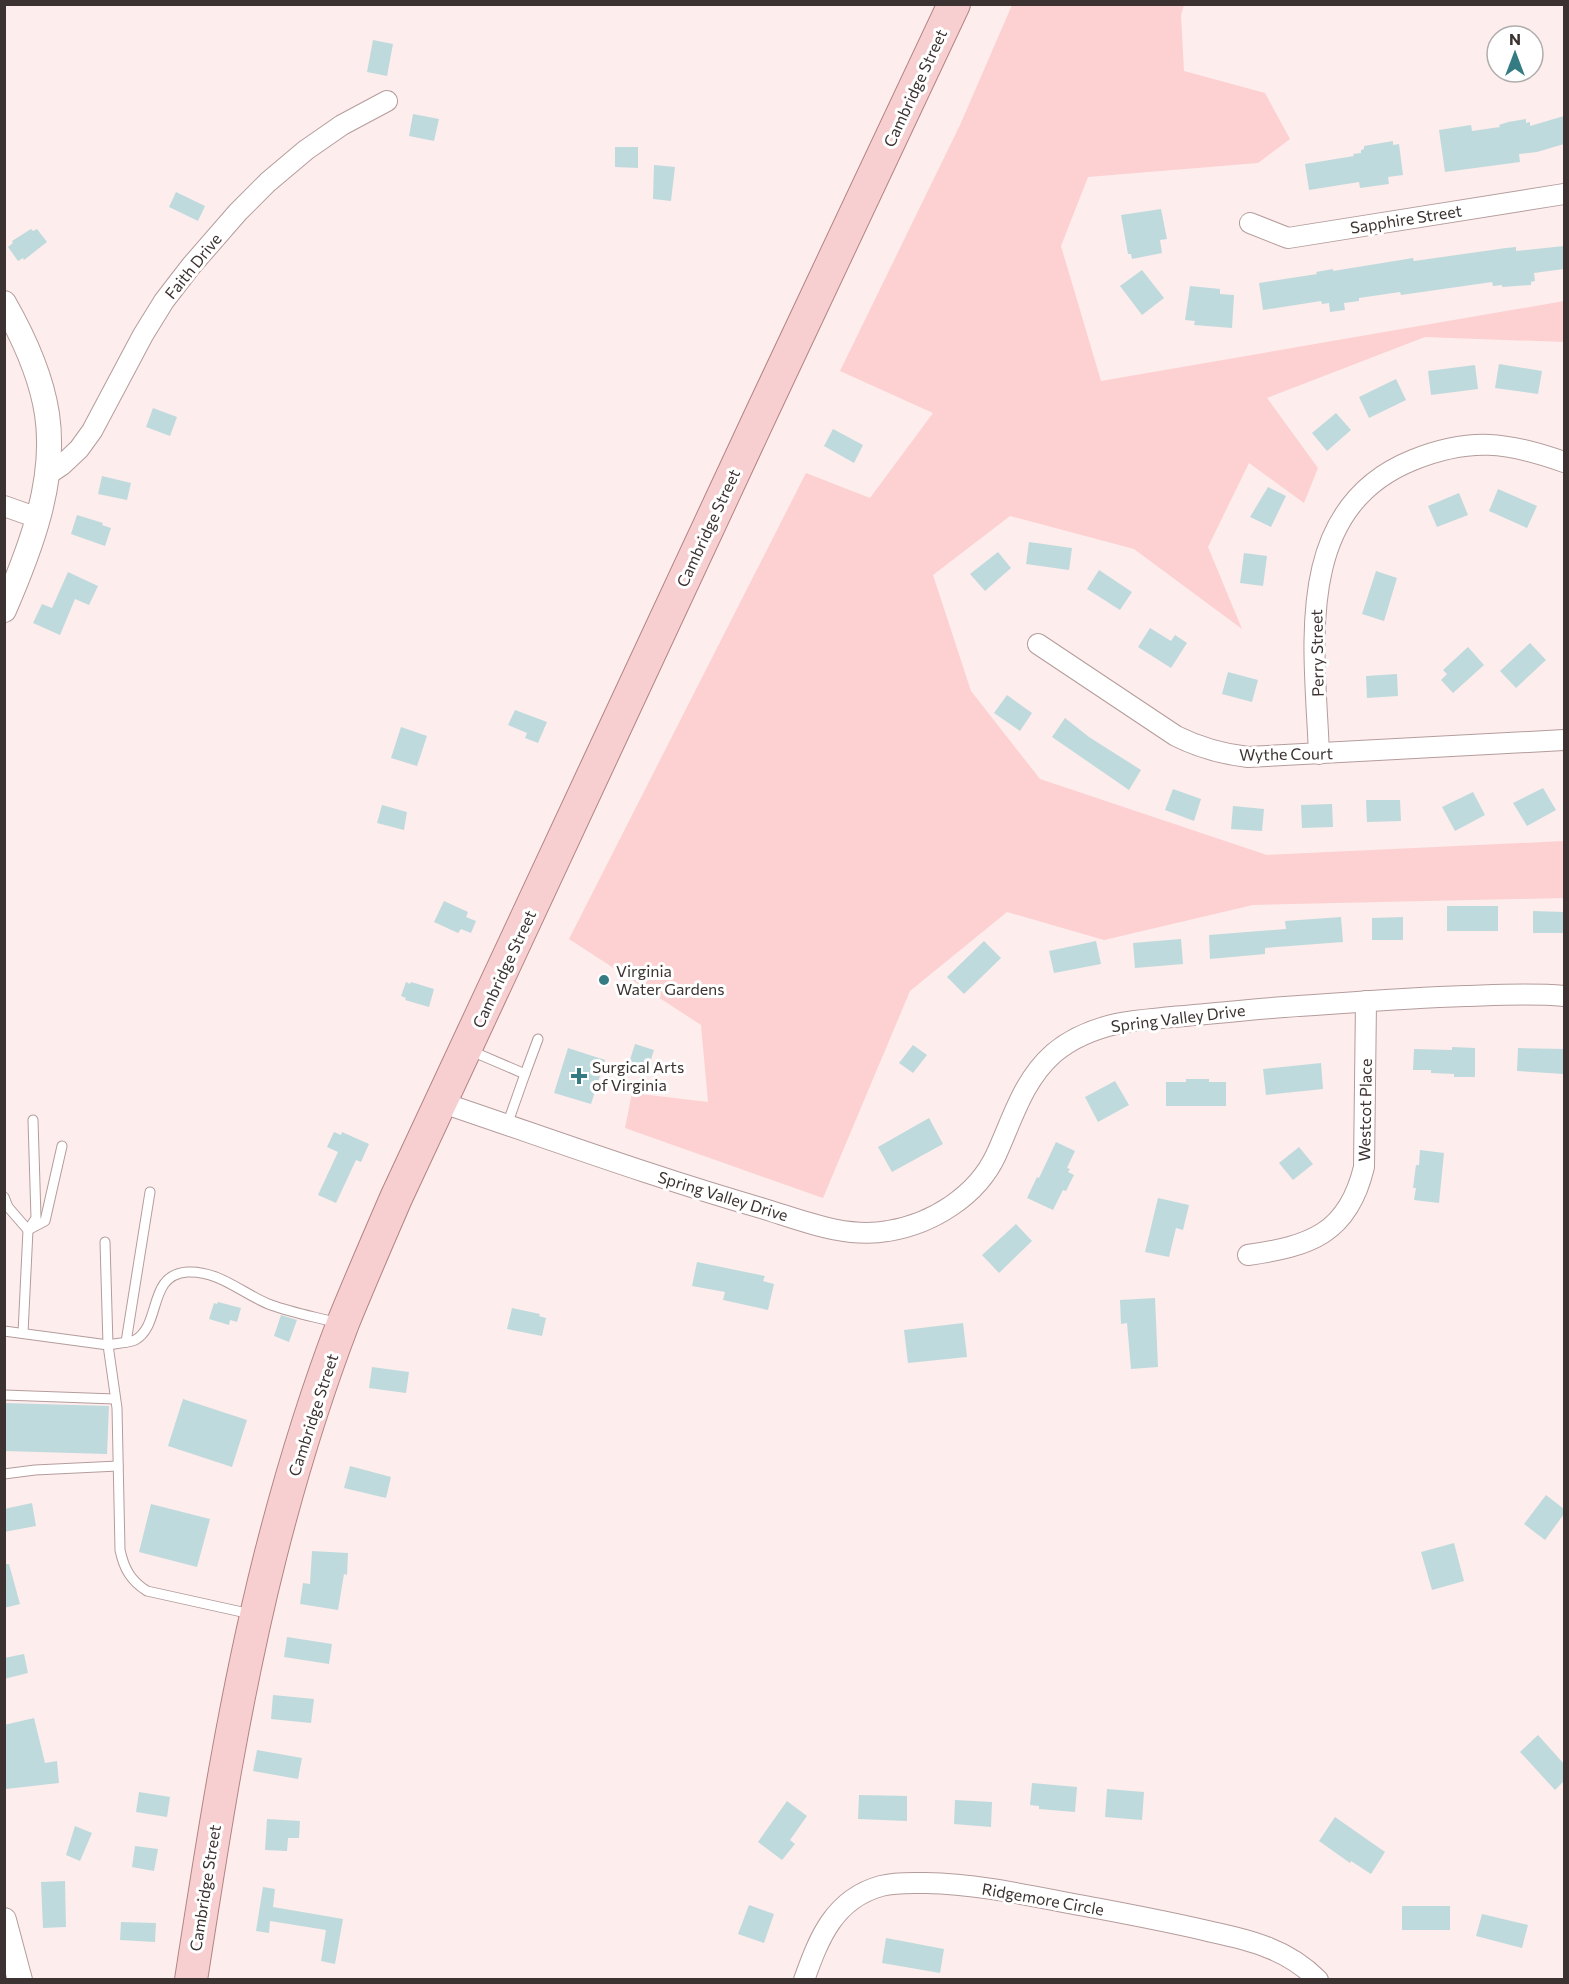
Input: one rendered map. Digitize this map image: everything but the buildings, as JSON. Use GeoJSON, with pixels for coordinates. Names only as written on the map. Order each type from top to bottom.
{"type":"FeatureCollection","features":[{"type":"Feature","properties":{"kind":"main road","name":"Cambridge Street"},"geometry":{"type":"LineString","coordinates":[[191,1980],[219,1797],[270,1556],[303,1440],[343,1324],[396,1198],[440,1102],[954,4]]}},
{"type":"Feature","properties":{"kind":"street","name":"Faith Drive"},"geometry":{"type":"LineString","coordinates":[[47,475],[79,449],[92,430],[164,301],[238,212],[268,182],[306,150],[342,125],[387,101]]}},
{"type":"Feature","properties":{"kind":"street","name":"Sapphire Street"},"geometry":{"type":"LineString","coordinates":[[1250,223],[1288,238],[1564,194]]}},
{"type":"Feature","properties":{"kind":"street"},"geometry":{"type":"LineString","coordinates":[[4,303],[32,361],[47,414],[49,447],[47,475],[38,518],[4,610]]}},
{"type":"Feature","properties":{"kind":"street","name":"Perry Street"},"geometry":{"type":"LineString","coordinates":[[1319,754],[1314,626],[1317,592],[1325,554],[1345,514],[1379,478],[1435,451],[1488,444],[1515,447],[1564,462]]}},
{"type":"Feature","properties":{"kind":"street"},"geometry":{"type":"LineString","coordinates":[[4,506],[38,518]]}},
{"type":"Feature","properties":{"kind":"street","name":"Wythe Court"},"geometry":{"type":"LineString","coordinates":[[1038,644],[1176,736],[1199,747],[1223,754],[1248,758],[1564,740]]}},
{"type":"Feature","properties":{"kind":"street","name":"Spring Valley Drive"},"geometry":{"type":"LineString","coordinates":[[440,1102],[719,1196],[826,1227],[861,1233],[885,1232],[909,1227],[932,1218],[953,1206],[975,1186],[994,1158],[1024,1088],[1038,1069],[1055,1052],[1096,1029],[1119,1023],[1232,1011],[1366,1001],[1525,994],[1564,996]]}},
{"type":"Feature","properties":{"kind":"street","name":"Westcot Place"},"geometry":{"type":"LineString","coordinates":[[1248,1255],[1301,1244],[1321,1235],[1339,1220],[1351,1204],[1360,1186],[1364,1167],[1366,1001]]}},
{"type":"Feature","properties":{"kind":"street","name":"Ridgemore Circle"},"geometry":{"type":"LineString","coordinates":[[804,1980],[823,1932],[835,1916],[862,1894],[881,1886],[900,1883],[940,1883],[988,1888],[1189,1926],[1245,1939],[1270,1948],[1294,1961],[1318,1980]]}},
{"type":"Feature","properties":{"kind":"street"},"geometry":{"type":"LineString","coordinates":[[4,1920],[20,1980]]}},
{"type":"Feature","properties":{"kind":"lane"},"geometry":{"type":"LineString","coordinates":[[507,1125],[538,1039]]}},
{"type":"Feature","properties":{"kind":"lane"},"geometry":{"type":"LineString","coordinates":[[466,1048],[525,1074]]}},
{"type":"Feature","properties":{"kind":"lane"},"geometry":{"type":"LineString","coordinates":[[23,1333],[28,1230],[36,1218],[33,1120]]}},
{"type":"Feature","properties":{"kind":"lane"},"geometry":{"type":"LineString","coordinates":[[28,1230],[45,1221],[62,1146]]}},
{"type":"Feature","properties":{"kind":"lane"},"geometry":{"type":"LineString","coordinates":[[126,1342],[150,1191]]}},
{"type":"Feature","properties":{"kind":"lane"},"geometry":{"type":"LineString","coordinates":[[4,1197],[8,1207],[28,1230]]}},
{"type":"Feature","properties":{"kind":"lane"},"geometry":{"type":"LineString","coordinates":[[105,1242],[108,1344],[117,1408],[120,1550],[123,1564],[129,1576],[138,1586],[147,1591],[257,1615]]}},
{"type":"Feature","properties":{"kind":"lane"},"geometry":{"type":"LineString","coordinates":[[4,1331],[108,1344],[135,1340],[146,1330],[159,1292],[169,1279],[186,1272],[211,1275],[271,1305],[343,1324]]}},
{"type":"Feature","properties":{"kind":"lane"},"geometry":{"type":"LineString","coordinates":[[4,1395],[115,1399]]}},
{"type":"Feature","properties":{"kind":"lane"},"geometry":{"type":"LineString","coordinates":[[4,1474],[35,1470],[118,1466]]}},
{"type":"Feature","properties":{"kind":"shaded area"},"geometry":{"type":"Polygon","coordinates":[[[1012,5],[1184,5],[1181,15],[1184,71],[1265,93],[1290,139],[1258,163],[1088,177],[1061,246],[1101,381],[1564,301],[1564,342],[1425,337],[1267,398],[1318,468],[1304,503],[1249,463],[1208,547],[1242,629],[1134,549],[1010,516],[933,575],[971,691],[1040,779],[1267,855],[1564,841],[1564,898],[1253,905],[1104,940],[1007,912],[910,991],[823,1198],[625,1128],[632,1093],[708,1102],[701,1025],[569,939],[806,473],[870,498],[933,413],[840,371],[960,125],[1012,5]]]}},
{"type":"Feature","properties":{"kind":"place","name":"Virginia Water Gardens"},"geometry":{"type":"Point","coordinates":[604,980]}},
{"type":"Feature","properties":{"kind":"place","name":"Surgical Arts of Virginia"},"geometry":{"type":"Point","coordinates":[579,1076]}}]}
